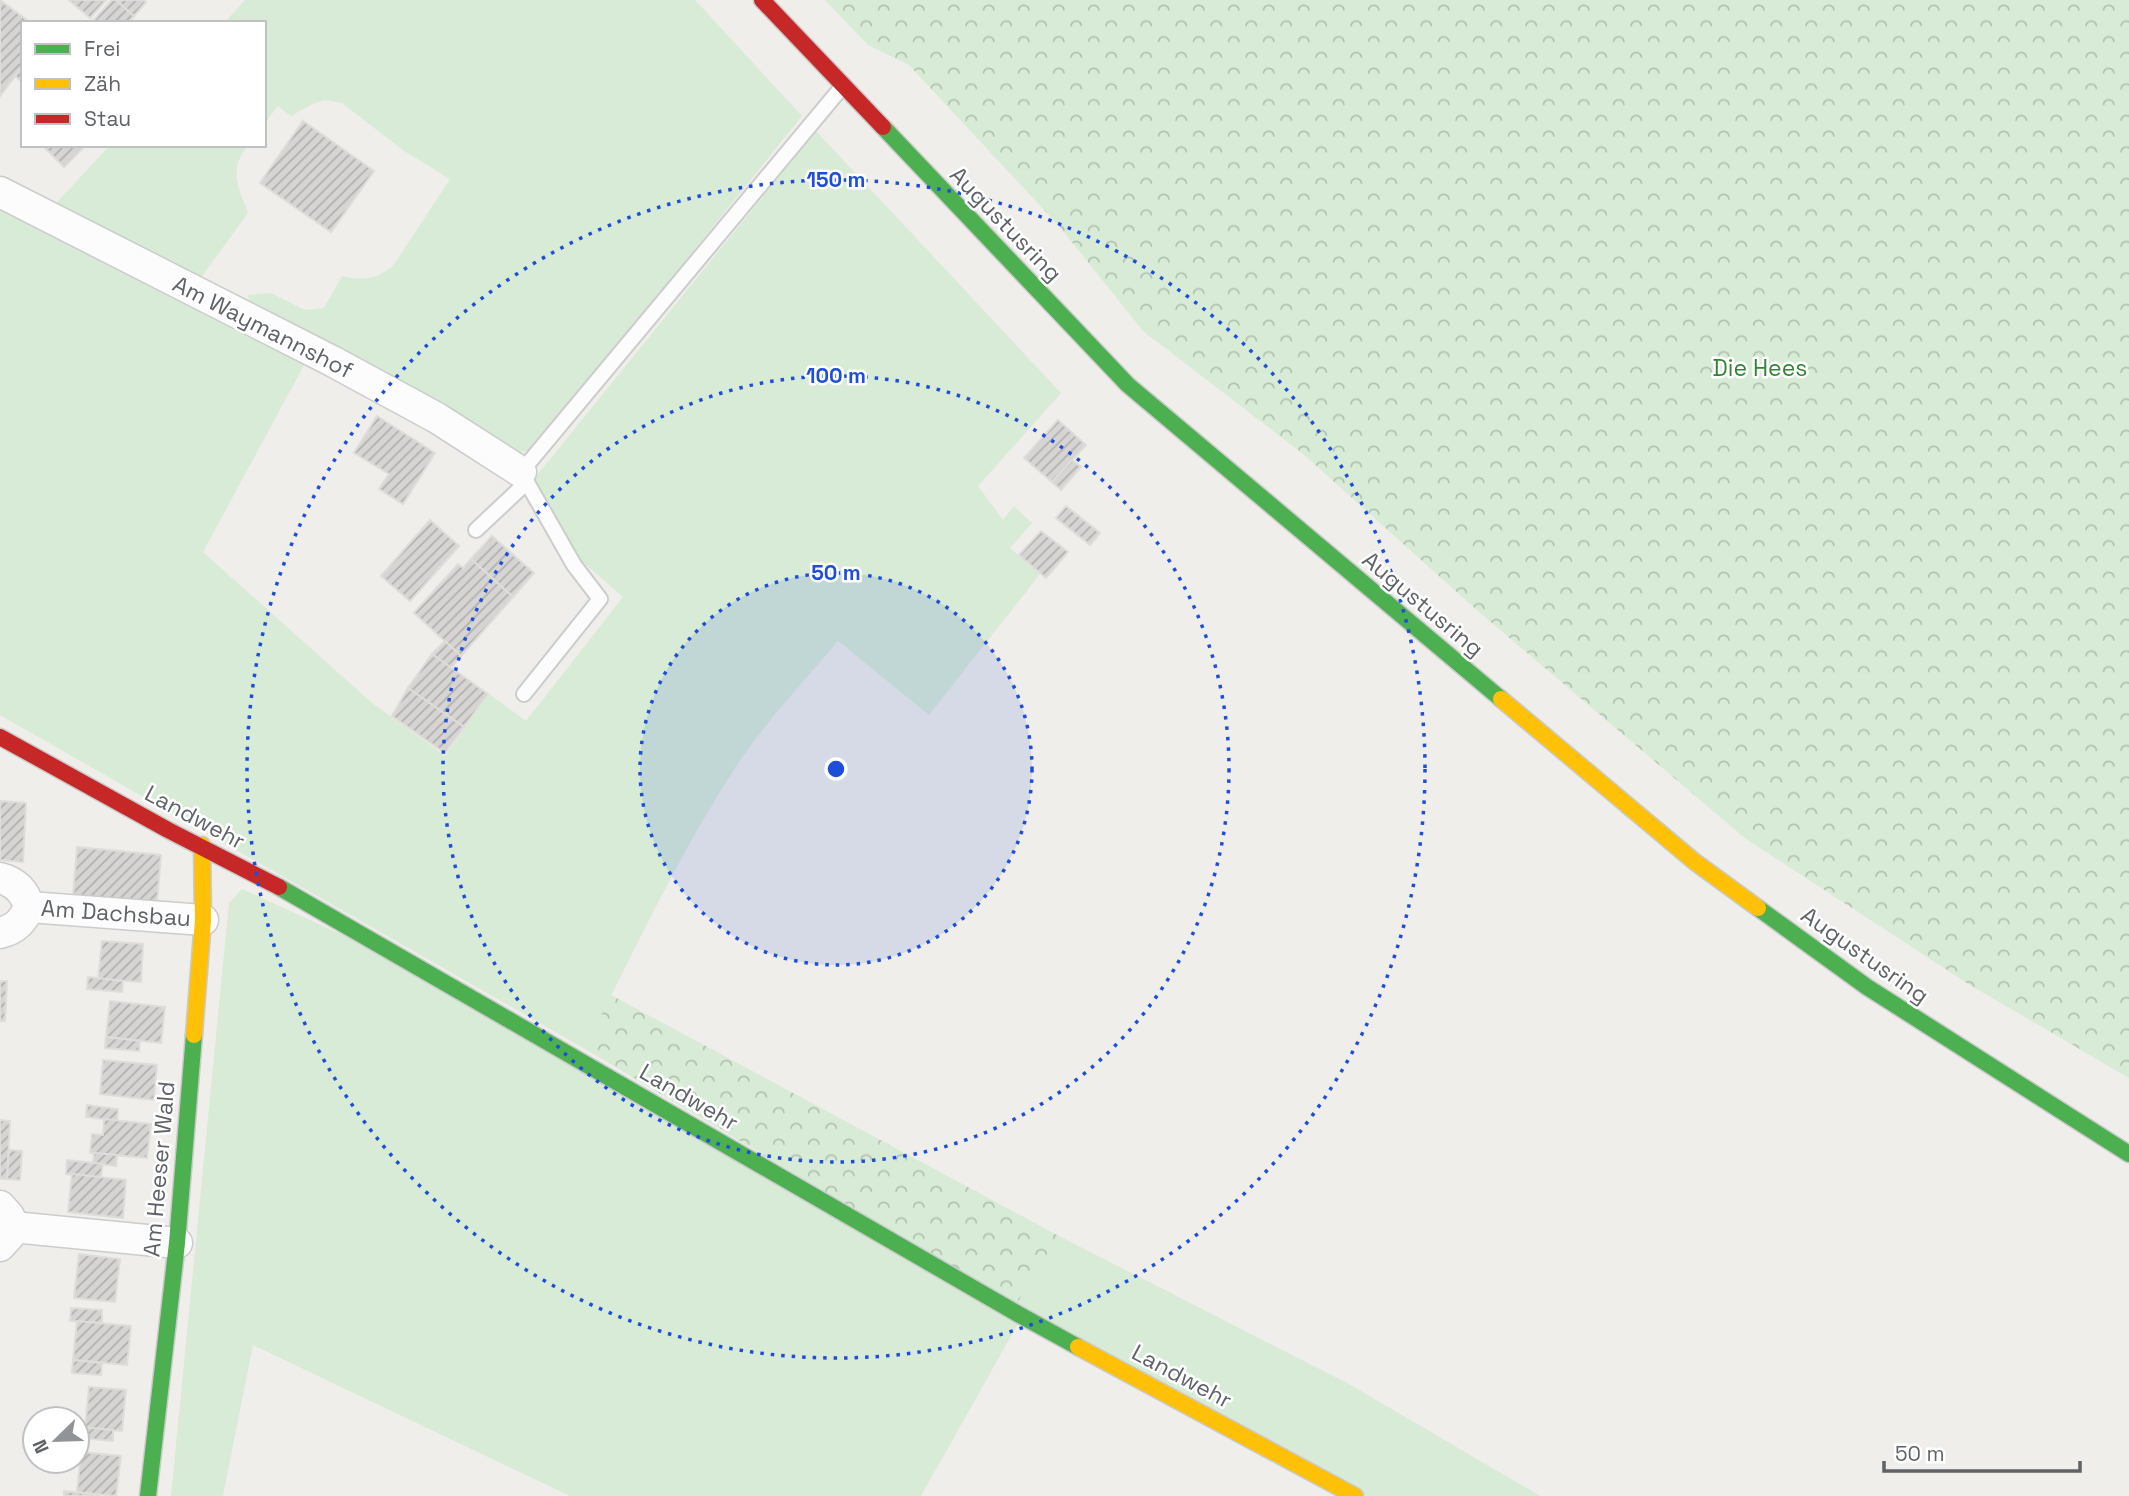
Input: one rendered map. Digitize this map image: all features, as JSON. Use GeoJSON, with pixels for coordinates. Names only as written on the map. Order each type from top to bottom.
{"type":"FeatureCollection","features":[{"type":"Feature","properties":{"kind":"street","name":"Augustusring"},"geometry":{"type":"LineString","coordinates":[[762,0],[1128,385],[1695,862],[1867,987],[2129,1154]]}},
{"type":"Feature","properties":{"kind":"street","name":"Am Waymannshof"},"geometry":{"type":"LineString","coordinates":[[0,192],[332,361],[437,418],[524,477]]}},
{"type":"Feature","properties":{"kind":"street","name":"Landwehr"},"geometry":{"type":"LineString","coordinates":[[0,737],[296,897],[1018,1314],[1355,1496]]}},
{"type":"Feature","properties":{"kind":"street","name":"Am Heeser Wald"},"geometry":{"type":"LineString","coordinates":[[148,1496],[177,1243],[203,920],[202,845]]}},
{"type":"Feature","properties":{"kind":"street","name":"Am Dachsbau"},"geometry":{"type":"LineString","coordinates":[[0,878],[16,886],[26,896],[29,906],[20,923],[12,930],[0,933]]}},
{"type":"Feature","properties":{"kind":"street","name":"Am Dachsbau"},"geometry":{"type":"LineString","coordinates":[[29,906],[203,920]]}},
{"type":"Feature","properties":{"kind":"street"},"geometry":{"type":"LineString","coordinates":[[4,1226],[177,1243]]}},
{"type":"Feature","properties":{"kind":"lane"},"geometry":{"type":"LineString","coordinates":[[476,530],[524,477],[843,86]]}},
{"type":"Feature","properties":{"kind":"lane"},"geometry":{"type":"LineString","coordinates":[[524,477],[574,565],[600,599],[524,694]]}},
{"type":"Feature","properties":{"kind":"green space"},"geometry":{"type":"Polygon","coordinates":[[[245,0],[695,0],[802,116],[534,449],[511,454],[250,304],[248,295],[271,293],[305,310],[324,308],[342,276],[369,278],[387,271],[393,266],[450,179],[404,151],[342,103],[325,100],[291,116],[278,106],[266,121],[266,21],[226,21],[245,0]]]}},
{"type":"Feature","properties":{"kind":"green space","name":"Die Hees"},"geometry":{"type":"Polygon","coordinates":[[[825,0],[2129,0],[2129,1078],[1970,985],[1746,839],[1479,612],[1302,453],[1143,331],[1059,226],[909,65],[868,45],[825,0]]]}},
{"type":"Feature","properties":{"kind":"green space"},"geometry":{"type":"Polygon","coordinates":[[[816,131],[1061,393],[978,486],[1003,520],[1014,506],[1032,523],[1010,548],[1040,574],[929,715],[838,641],[766,725],[728,779],[671,878],[585,1049],[0,715],[0,200],[309,356],[203,552],[371,702],[445,756],[489,694],[526,721],[623,597],[576,556],[540,496],[534,479],[816,131]]]}},
{"type":"Feature","properties":{"kind":"green space"},"geometry":{"type":"Polygon","coordinates":[[[108,147],[247,147],[238,163],[237,178],[248,213],[197,283],[51,209],[108,147]]]}},
{"type":"Feature","properties":{"kind":"green space"},"geometry":{"type":"Polygon","coordinates":[[[242,889],[347,937],[1019,1322],[921,1496],[570,1496],[253,1345],[223,1496],[171,1496],[229,903],[242,889]]]}},
{"type":"Feature","properties":{"kind":"green space"},"geometry":{"type":"Polygon","coordinates":[[[611,995],[1059,1236],[1016,1305],[585,1049],[611,995]]]}},
{"type":"Feature","properties":{"kind":"green space"},"geometry":{"type":"Polygon","coordinates":[[[1059,1236],[1349,1384],[1540,1496],[1366,1496],[1016,1305],[1059,1236]]]}},
{"type":"Feature","properties":{"kind":"building"},"geometry":{"type":"Polygon","coordinates":[[[0,0],[28,21],[21,21],[21,69],[0,96],[0,0]]]}},
{"type":"Feature","properties":{"kind":"building"},"geometry":{"type":"Polygon","coordinates":[[[69,0],[106,0],[90,18],[69,0]]]}},
{"type":"Feature","properties":{"kind":"building"},"geometry":{"type":"Polygon","coordinates":[[[112,0],[116,0],[134,16],[130,21],[93,21],[112,0]]]}},
{"type":"Feature","properties":{"kind":"building"},"geometry":{"type":"Polygon","coordinates":[[[116,0],[144,0],[146,2],[134,16],[116,0]]]}},
{"type":"Feature","properties":{"kind":"building"},"geometry":{"type":"Polygon","coordinates":[[[21,68],[21,81],[15,76],[21,68]]]}},
{"type":"Feature","properties":{"kind":"building"},"geometry":{"type":"Polygon","coordinates":[[[303,121],[374,171],[331,232],[260,183],[303,121]]]}},
{"type":"Feature","properties":{"kind":"building"},"geometry":{"type":"Polygon","coordinates":[[[46,147],[84,147],[64,167],[46,147]]]}},
{"type":"Feature","properties":{"kind":"building"},"geometry":{"type":"Polygon","coordinates":[[[377,416],[435,453],[403,504],[379,489],[389,474],[354,453],[377,416]]]}},
{"type":"Feature","properties":{"kind":"building"},"geometry":{"type":"Polygon","coordinates":[[[1058,420],[1086,445],[1052,482],[1024,458],[1058,420]]]}},
{"type":"Feature","properties":{"kind":"building"},"geometry":{"type":"Polygon","coordinates":[[[1072,460],[1081,467],[1061,490],[1052,482],[1072,460]]]}},
{"type":"Feature","properties":{"kind":"building"},"geometry":{"type":"Polygon","coordinates":[[[1066,506],[1100,533],[1090,545],[1056,518],[1066,506]]]}},
{"type":"Feature","properties":{"kind":"building"},"geometry":{"type":"Polygon","coordinates":[[[430,520],[459,546],[410,601],[381,576],[430,520]]]}},
{"type":"Feature","properties":{"kind":"building"},"geometry":{"type":"Polygon","coordinates":[[[1041,531],[1068,552],[1046,578],[1019,555],[1041,531]]]}},
{"type":"Feature","properties":{"kind":"building"},"geometry":{"type":"Polygon","coordinates":[[[492,536],[534,573],[513,597],[471,559],[492,536]]]}},
{"type":"Feature","properties":{"kind":"building"},"geometry":{"type":"Polygon","coordinates":[[[471,559],[513,597],[461,656],[414,613],[458,564],[463,568],[471,559]]]}},
{"type":"Feature","properties":{"kind":"building"},"geometry":{"type":"Polygon","coordinates":[[[445,641],[461,656],[451,668],[432,654],[445,641]]]}},
{"type":"Feature","properties":{"kind":"building"},"geometry":{"type":"Polygon","coordinates":[[[432,654],[488,694],[464,727],[408,688],[432,654]]]}},
{"type":"Feature","properties":{"kind":"building"},"geometry":{"type":"Polygon","coordinates":[[[408,688],[464,727],[445,753],[392,716],[408,688]]]}},
{"type":"Feature","properties":{"kind":"building"},"geometry":{"type":"Polygon","coordinates":[[[0,801],[26,803],[23,862],[0,860],[0,801]]]}},
{"type":"Feature","properties":{"kind":"building"},"geometry":{"type":"Polygon","coordinates":[[[77,847],[161,855],[157,903],[73,895],[77,847]]]}},
{"type":"Feature","properties":{"kind":"building"},"geometry":{"type":"Polygon","coordinates":[[[102,941],[143,944],[141,982],[98,979],[102,941]]]}},
{"type":"Feature","properties":{"kind":"building"},"geometry":{"type":"Polygon","coordinates":[[[88,977],[123,981],[122,992],[87,989],[88,977]]]}},
{"type":"Feature","properties":{"kind":"building"},"geometry":{"type":"Polygon","coordinates":[[[0,981],[7,981],[5,1021],[0,1021],[0,981]]]}},
{"type":"Feature","properties":{"kind":"building"},"geometry":{"type":"Polygon","coordinates":[[[110,1001],[165,1007],[161,1043],[106,1037],[110,1001]]]}},
{"type":"Feature","properties":{"kind":"building"},"geometry":{"type":"Polygon","coordinates":[[[106,1037],[140,1041],[139,1051],[105,1048],[106,1037]]]}},
{"type":"Feature","properties":{"kind":"building"},"geometry":{"type":"Polygon","coordinates":[[[103,1060],[157,1065],[154,1100],[100,1094],[103,1060]]]}},
{"type":"Feature","properties":{"kind":"building"},"geometry":{"type":"Polygon","coordinates":[[[87,1105],[118,1109],[117,1121],[86,1117],[87,1105]]]}},
{"type":"Feature","properties":{"kind":"building"},"geometry":{"type":"Polygon","coordinates":[[[104,1119],[151,1124],[147,1158],[90,1153],[92,1134],[103,1135],[104,1119]]]}},
{"type":"Feature","properties":{"kind":"building"},"geometry":{"type":"Polygon","coordinates":[[[0,1120],[10,1121],[7,1179],[0,1179],[0,1120]]]}},
{"type":"Feature","properties":{"kind":"building"},"geometry":{"type":"Polygon","coordinates":[[[9,1150],[22,1151],[20,1180],[7,1179],[9,1150]]]}},
{"type":"Feature","properties":{"kind":"building"},"geometry":{"type":"Polygon","coordinates":[[[94,1153],[117,1155],[116,1166],[93,1163],[94,1153]]]}},
{"type":"Feature","properties":{"kind":"building"},"geometry":{"type":"Polygon","coordinates":[[[67,1160],[103,1164],[101,1177],[66,1174],[67,1160]]]}},
{"type":"Feature","properties":{"kind":"building"},"geometry":{"type":"Polygon","coordinates":[[[72,1174],[126,1180],[123,1218],[68,1212],[72,1174]]]}},
{"type":"Feature","properties":{"kind":"building"},"geometry":{"type":"Polygon","coordinates":[[[79,1254],[120,1259],[115,1302],[74,1298],[79,1254]]]}},
{"type":"Feature","properties":{"kind":"building"},"geometry":{"type":"Polygon","coordinates":[[[71,1308],[102,1310],[102,1323],[70,1321],[71,1308]]]}},
{"type":"Feature","properties":{"kind":"building"},"geometry":{"type":"Polygon","coordinates":[[[77,1321],[131,1326],[127,1365],[73,1360],[77,1321]]]}},
{"type":"Feature","properties":{"kind":"building"},"geometry":{"type":"Polygon","coordinates":[[[73,1360],[102,1363],[101,1375],[72,1373],[73,1360]]]}},
{"type":"Feature","properties":{"kind":"building"},"geometry":{"type":"Polygon","coordinates":[[[89,1387],[126,1390],[122,1431],[91,1428],[91,1405],[87,1405],[89,1387]]]}},
{"type":"Feature","properties":{"kind":"building"},"geometry":{"type":"Polygon","coordinates":[[[91,1428],[113,1430],[113,1441],[91,1439],[91,1428]]]}},
{"type":"Feature","properties":{"kind":"building"},"geometry":{"type":"Polygon","coordinates":[[[91,1453],[121,1456],[116,1496],[77,1492],[79,1475],[91,1475],[91,1453]]]}},
{"type":"Feature","properties":{"kind":"building"},"geometry":{"type":"Polygon","coordinates":[[[64,1491],[99,1495],[99,1496],[64,1496],[64,1491]]]}},
{"type":"Feature","properties":{"kind":"traffic: fast"},"geometry":{"type":"LineString","coordinates":[[883,127],[1128,385],[1501,699]]}},
{"type":"Feature","properties":{"kind":"traffic: fast"},"geometry":{"type":"LineString","coordinates":[[279,887],[1078,1347]]}},
{"type":"Feature","properties":{"kind":"traffic: fast"},"geometry":{"type":"LineString","coordinates":[[1758,908],[1867,987],[2129,1154]]}},
{"type":"Feature","properties":{"kind":"traffic: fast"},"geometry":{"type":"LineString","coordinates":[[148,1496],[177,1243],[194,1035]]}},
{"type":"Feature","properties":{"kind":"traffic: slow"},"geometry":{"type":"LineString","coordinates":[[1501,699],[1695,862],[1758,908]]}},
{"type":"Feature","properties":{"kind":"traffic: slow"},"geometry":{"type":"LineString","coordinates":[[194,1035],[203,920],[202,845]]}},
{"type":"Feature","properties":{"kind":"traffic: slow"},"geometry":{"type":"LineString","coordinates":[[1078,1347],[1355,1496]]}},
{"type":"Feature","properties":{"kind":"traffic: jam"},"geometry":{"type":"LineString","coordinates":[[762,0],[883,127]]}},
{"type":"Feature","properties":{"kind":"traffic: jam"},"geometry":{"type":"LineString","coordinates":[[0,737],[168,830],[279,887]]}}]}
